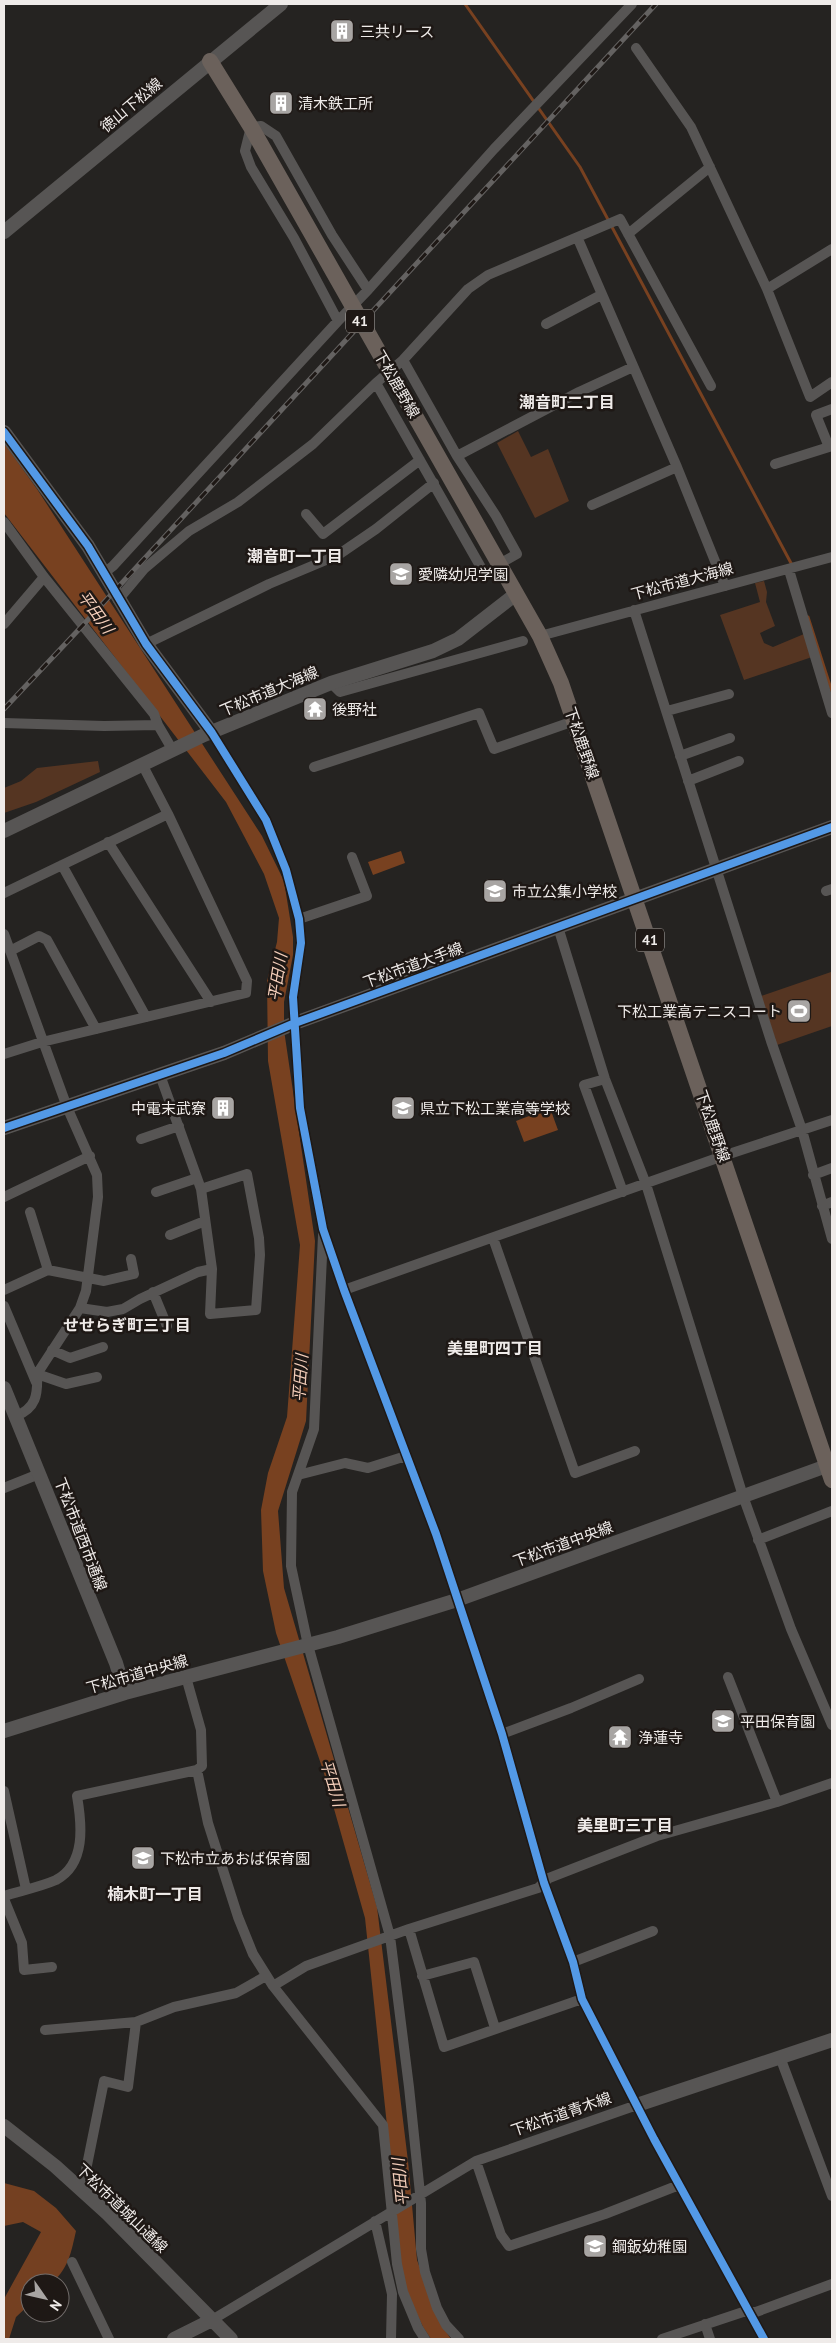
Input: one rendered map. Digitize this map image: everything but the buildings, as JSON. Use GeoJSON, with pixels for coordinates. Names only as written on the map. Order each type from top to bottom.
{"type":"FeatureCollection","features":[{"type":"Feature","properties":{"kind":"main road","name":"下松鹿野線"},"geometry":{"type":"LineString","coordinates":[[210,61],[251,127],[540,636],[561,683],[831,1470]]}},
{"type":"Feature","properties":{"kind":"street","name":"徳山下松線"},"geometry":{"type":"LineString","coordinates":[[4,232],[281,4]]}},
{"type":"Feature","properties":{"kind":"street"},"geometry":{"type":"LineString","coordinates":[[104,573],[113,566],[338,320],[368,290],[494,149],[632,4]]}},
{"type":"Feature","properties":{"kind":"street"},"geometry":{"type":"LineString","coordinates":[[636,48],[691,127],[767,289],[810,397],[832,382]]}},
{"type":"Feature","properties":{"kind":"street"},"geometry":{"type":"LineString","coordinates":[[338,320],[294,238],[251,167],[245,150],[251,127],[261,126],[276,136],[332,235],[368,290]]}},
{"type":"Feature","properties":{"kind":"street"},"geometry":{"type":"LineString","coordinates":[[628,234],[710,167]]}},
{"type":"Feature","properties":{"kind":"street"},"geometry":{"type":"LineString","coordinates":[[118,600],[144,569],[189,531],[238,502],[313,444],[376,383],[403,360],[453,304],[488,275],[578,239],[620,219],[711,386]]}},
{"type":"Feature","properties":{"kind":"street"},"geometry":{"type":"LineString","coordinates":[[578,239],[677,467],[725,586]]}},
{"type":"Feature","properties":{"kind":"street"},"geometry":{"type":"LineString","coordinates":[[767,289],[832,249]]}},
{"type":"Feature","properties":{"kind":"street"},"geometry":{"type":"LineString","coordinates":[[546,324],[602,294]]}},
{"type":"Feature","properties":{"kind":"street"},"geometry":{"type":"LineString","coordinates":[[376,383],[483,571],[487,573],[501,568],[517,554],[496,516],[457,456],[403,360]]}},
{"type":"Feature","properties":{"kind":"street"},"geometry":{"type":"LineString","coordinates":[[457,456],[580,392],[633,367]]}},
{"type":"Feature","properties":{"kind":"street"},"geometry":{"type":"LineString","coordinates":[[775,464],[829,447],[816,415],[832,409]]}},
{"type":"Feature","properties":{"kind":"street"},"geometry":{"type":"LineString","coordinates":[[4,432],[88,546],[118,600],[146,644],[266,820],[286,870],[300,919],[301,943],[290,1025],[300,1108],[324,1228],[344,1290],[436,1534],[502,1734],[544,1883],[573,1962],[582,1999],[679,2185],[764,2339]]}},
{"type":"Feature","properties":{"kind":"street"},"geometry":{"type":"LineString","coordinates":[[306,514],[323,534],[420,460]]}},
{"type":"Feature","properties":{"kind":"street"},"geometry":{"type":"LineString","coordinates":[[592,505],[677,467]]}},
{"type":"Feature","properties":{"kind":"street"},"geometry":{"type":"LineString","coordinates":[[146,644],[269,584],[338,555],[376,529],[434,484]]}},
{"type":"Feature","properties":{"kind":"street"},"geometry":{"type":"LineString","coordinates":[[4,522],[44,577],[154,714],[172,749]]}},
{"type":"Feature","properties":{"kind":"street","name":"下松市道大海線"},"geometry":{"type":"LineString","coordinates":[[540,636],[832,557]]}},
{"type":"Feature","properties":{"kind":"street"},"geometry":{"type":"LineString","coordinates":[[789,570],[832,713]]}},
{"type":"Feature","properties":{"kind":"street"},"geometry":{"type":"LineString","coordinates":[[4,624],[44,577]]}},
{"type":"Feature","properties":{"kind":"street","name":"下松市道大海線"},"geometry":{"type":"LineString","coordinates":[[4,831],[172,749],[331,683],[433,651],[480,624],[516,594]]}},
{"type":"Feature","properties":{"kind":"street"},"geometry":{"type":"LineString","coordinates":[[634,610],[771,1041],[802,1130],[813,1175],[827,1204],[832,1239]]}},
{"type":"Feature","properties":{"kind":"street"},"geometry":{"type":"LineString","coordinates":[[331,683],[340,692],[523,641]]}},
{"type":"Feature","properties":{"kind":"street"},"geometry":{"type":"LineString","coordinates":[[447,644],[453,661]]}},
{"type":"Feature","properties":{"kind":"street"},"geometry":{"type":"LineString","coordinates":[[667,712],[729,694]]}},
{"type":"Feature","properties":{"kind":"street"},"geometry":{"type":"LineString","coordinates":[[314,768],[479,713],[494,750],[574,721]]}},
{"type":"Feature","properties":{"kind":"street"},"geometry":{"type":"LineString","coordinates":[[4,723],[104,726],[158,725]]}},
{"type":"Feature","properties":{"kind":"street"},"geometry":{"type":"LineString","coordinates":[[680,756],[730,738]]}},
{"type":"Feature","properties":{"kind":"street"},"geometry":{"type":"LineString","coordinates":[[688,781],[739,761]]}},
{"type":"Feature","properties":{"kind":"street"},"geometry":{"type":"LineString","coordinates":[[4,1054],[42,1042],[246,992],[248,981],[142,764]]}},
{"type":"Feature","properties":{"kind":"street"},"geometry":{"type":"LineString","coordinates":[[4,893],[168,814]]}},
{"type":"Feature","properties":{"kind":"street","name":"下松市道大手線"},"geometry":{"type":"LineString","coordinates":[[4,1128],[160,1075],[290,1025],[832,827]]}},
{"type":"Feature","properties":{"kind":"street"},"geometry":{"type":"LineString","coordinates":[[108,842],[211,1002]]}},
{"type":"Feature","properties":{"kind":"street"},"geometry":{"type":"LineString","coordinates":[[300,919],[366,896],[352,857]]}},
{"type":"Feature","properties":{"kind":"street"},"geometry":{"type":"LineString","coordinates":[[62,865],[146,1017]]}},
{"type":"Feature","properties":{"kind":"street"},"geometry":{"type":"LineString","coordinates":[[558,927],[605,1079],[646,1184],[758,1540],[791,1629],[832,1725]]}},
{"type":"Feature","properties":{"kind":"street"},"geometry":{"type":"LineString","coordinates":[[4,934],[67,1107],[97,1175],[98,1197],[89,1279],[80,1308],[37,1374],[38,1385],[34,1404],[27,1412],[16,1416]]}},
{"type":"Feature","properties":{"kind":"street"},"geometry":{"type":"LineString","coordinates":[[10,951],[40,936],[47,940],[96,1029]]}},
{"type":"Feature","properties":{"kind":"street"},"geometry":{"type":"LineString","coordinates":[[160,1075],[201,1189],[212,1269],[210,1314],[256,1310],[260,1238],[248,1174],[201,1189]]}},
{"type":"Feature","properties":{"kind":"street"},"geometry":{"type":"LineString","coordinates":[[605,1079],[584,1085],[623,1192]]}},
{"type":"Feature","properties":{"kind":"street"},"geometry":{"type":"LineString","coordinates":[[344,1290],[723,1156],[832,1120]]}},
{"type":"Feature","properties":{"kind":"street"},"geometry":{"type":"LineString","coordinates":[[141,1139],[178,1126]]}},
{"type":"Feature","properties":{"kind":"street"},"geometry":{"type":"LineString","coordinates":[[4,1197],[90,1156]]}},
{"type":"Feature","properties":{"kind":"street"},"geometry":{"type":"LineString","coordinates":[[813,1175],[832,1168]]}},
{"type":"Feature","properties":{"kind":"street"},"geometry":{"type":"LineString","coordinates":[[156,1192],[197,1178]]}},
{"type":"Feature","properties":{"kind":"street"},"geometry":{"type":"LineString","coordinates":[[30,1212],[48,1270]]}},
{"type":"Feature","properties":{"kind":"street"},"geometry":{"type":"LineString","coordinates":[[170,1235],[206,1221]]}},
{"type":"Feature","properties":{"kind":"street"},"geometry":{"type":"LineString","coordinates":[[324,1228],[314,1430],[292,1492],[291,1566],[305,1645],[388,1936],[409,2087],[421,2250],[425,2272],[437,2308],[446,2325],[459,2339]]}},
{"type":"Feature","properties":{"kind":"street"},"geometry":{"type":"LineString","coordinates":[[493,1238],[576,1473],[635,1451]]}},
{"type":"Feature","properties":{"kind":"street"},"geometry":{"type":"LineString","coordinates":[[4,1290],[48,1270],[104,1281],[134,1274],[131,1260]]}},
{"type":"Feature","properties":{"kind":"street"},"geometry":{"type":"LineString","coordinates":[[80,1308],[107,1312],[123,1309],[153,1292],[198,1272],[212,1269]]}},
{"type":"Feature","properties":{"kind":"street"},"geometry":{"type":"LineString","coordinates":[[153,1292],[167,1326]]}},
{"type":"Feature","properties":{"kind":"street"},"geometry":{"type":"LineString","coordinates":[[4,1306],[6,1319],[38,1385]]}},
{"type":"Feature","properties":{"kind":"street"},"geometry":{"type":"LineString","coordinates":[[52,1350],[70,1358],[103,1346]]}},
{"type":"Feature","properties":{"kind":"street"},"geometry":{"type":"LineString","coordinates":[[37,1374],[66,1384],[97,1377]]}},
{"type":"Feature","properties":{"kind":"street","name":"下松市道西市通線"},"geometry":{"type":"LineString","coordinates":[[4,1388],[116,1663],[126,1693]]}},
{"type":"Feature","properties":{"kind":"street"},"geometry":{"type":"LineString","coordinates":[[298,1475],[345,1463],[368,1468],[406,1456]]}},
{"type":"Feature","properties":{"kind":"street","name":"下松市道中央線"},"geometry":{"type":"LineString","coordinates":[[4,1731],[126,1693],[305,1645],[457,1600],[743,1496],[831,1470]]}},
{"type":"Feature","properties":{"kind":"street"},"geometry":{"type":"LineString","coordinates":[[4,1488],[40,1474]]}},
{"type":"Feature","properties":{"kind":"street"},"geometry":{"type":"LineString","coordinates":[[758,1540],[832,1511]]}},
{"type":"Feature","properties":{"kind":"street"},"geometry":{"type":"LineString","coordinates":[[52,1967],[24,1970],[22,1943],[4,1897],[55,1880],[72,1867],[79,1850],[81,1832],[76,1796],[197,1770],[202,1766],[201,1730],[186,1677]]}},
{"type":"Feature","properties":{"kind":"street"},"geometry":{"type":"LineString","coordinates":[[728,1677],[777,1802]]}},
{"type":"Feature","properties":{"kind":"street"},"geometry":{"type":"LineString","coordinates":[[502,1734],[639,1679]]}},
{"type":"Feature","properties":{"kind":"street"},"geometry":{"type":"LineString","coordinates":[[197,1770],[208,1823],[238,1917],[253,1954],[273,1986],[383,2125],[403,2292],[418,2328],[425,2339]]}},
{"type":"Feature","properties":{"kind":"street"},"geometry":{"type":"LineString","coordinates":[[273,1986],[306,1966],[388,1936],[538,1888],[549,1878],[657,1836],[777,1802],[832,1783]]}},
{"type":"Feature","properties":{"kind":"street"},"geometry":{"type":"LineString","coordinates":[[4,1791],[26,1889]]}},
{"type":"Feature","properties":{"kind":"street"},"geometry":{"type":"LineString","coordinates":[[409,1929],[444,2047],[582,1999]]}},
{"type":"Feature","properties":{"kind":"street"},"geometry":{"type":"LineString","coordinates":[[573,1962],[653,1931]]}},
{"type":"Feature","properties":{"kind":"street"},"geometry":{"type":"LineString","coordinates":[[422,1976],[474,1962],[495,2028]]}},
{"type":"Feature","properties":{"kind":"street"},"geometry":{"type":"LineString","coordinates":[[45,2030],[136,2022],[174,2007],[236,1993],[266,1976]]}},
{"type":"Feature","properties":{"kind":"street"},"geometry":{"type":"LineString","coordinates":[[78,2187],[85,2175],[104,2081],[128,2087],[136,2022]]}},
{"type":"Feature","properties":{"kind":"street","name":"下松市道青木線"},"geometry":{"type":"LineString","coordinates":[[392,2210],[476,2161],[832,2040]]}},
{"type":"Feature","properties":{"kind":"street"},"geometry":{"type":"LineString","coordinates":[[780,2057],[832,2196]]}},
{"type":"Feature","properties":{"kind":"street","name":"下松市道城山通線"},"geometry":{"type":"LineString","coordinates":[[4,2126],[108,2214],[212,2320]]}},
{"type":"Feature","properties":{"kind":"street"},"geometry":{"type":"LineString","coordinates":[[476,2161],[501,2236],[508,2246],[605,2214],[679,2185]]}},
{"type":"Feature","properties":{"kind":"street"},"geometry":{"type":"LineString","coordinates":[[174,2339],[212,2320],[392,2210]]}},
{"type":"Feature","properties":{"kind":"street"},"geometry":{"type":"LineString","coordinates":[[375,2221],[392,2294],[391,2339]]}},
{"type":"Feature","properties":{"kind":"street"},"geometry":{"type":"LineString","coordinates":[[72,2262],[109,2339]]}},
{"type":"Feature","properties":{"kind":"street"},"geometry":{"type":"LineString","coordinates":[[662,2339],[743,2312],[750,2313],[832,2284]]}},
{"type":"Feature","properties":{"kind":"street"},"geometry":{"type":"LineString","coordinates":[[212,2320],[230,2339]]}},
{"type":"Feature","properties":{"kind":"street"},"geometry":{"type":"LineString","coordinates":[[705,2324],[710,2339]]}},
{"type":"Feature","properties":{"kind":"shaded area"},"geometry":{"type":"Polygon","coordinates":[[[518,431],[531,457],[548,449],[569,501],[535,518],[497,443],[518,431]]]}},
{"type":"Feature","properties":{"kind":"shaded area"},"geometry":{"type":"Polygon","coordinates":[[[764,581],[767,592],[766,602],[775,626],[760,633],[764,643],[773,647],[804,634],[812,657],[744,680],[720,615],[760,602],[755,583],[764,581]]]}},
{"type":"Feature","properties":{"kind":"shaded area"},"geometry":{"type":"Polygon","coordinates":[[[98,761],[100,772],[36,802],[4,813],[4,788],[21,781],[37,768],[98,761]]]}},
{"type":"Feature","properties":{"kind":"shaded area","name":"下松工業高テニスコート"},"geometry":{"type":"Polygon","coordinates":[[[831,972],[832,1026],[777,1045],[761,996],[831,972]]]}},
{"type":"Feature","properties":{"kind":"shaded area"},"geometry":{"type":"Polygon","coordinates":[[[4,2183],[34,2191],[56,2208],[76,2231],[73,2246],[66,2265],[61,2273],[20,2273],[20,2313],[16,2317],[9,2339],[4,2339],[4,2299],[41,2232],[23,2222],[4,2226],[4,2183]]]}},
{"type":"Feature","properties":{"kind":"water","name":"平田川"},"geometry":{"type":"Polygon","coordinates":[[[4,443],[37,489],[262,836],[284,881],[293,937],[293,955],[284,1002],[284,1030],[315,1241],[306,1421],[278,1511],[284,1588],[377,1907],[408,2161],[417,2260],[439,2321],[451,2339],[431,2339],[423,2327],[406,2290],[399,2259],[365,1918],[323,1770],[276,1633],[263,1571],[261,1510],[268,1473],[287,1417],[300,1245],[268,1061],[267,981],[277,942],[279,918],[264,874],[226,802],[4,513],[4,443]]]}},
{"type":"Feature","properties":{"kind":"water"},"geometry":{"type":"Polygon","coordinates":[[[401,851],[405,863],[373,875],[368,862],[401,851]]]}},
{"type":"Feature","properties":{"kind":"water"},"geometry":{"type":"Polygon","coordinates":[[[550,1108],[558,1130],[524,1142],[516,1121],[550,1108]]]}},
{"type":"Feature","properties":{"kind":"waterway"},"geometry":{"type":"LineString","coordinates":[[465,4],[580,167],[792,565]]}},
{"type":"Feature","properties":{"kind":"waterway"},"geometry":{"type":"LineString","coordinates":[[808,617],[832,692]]}},
{"type":"Feature","properties":{"kind":"railway"},"geometry":{"type":"LineString","coordinates":[[4,709],[656,4]]}},
{"type":"Feature","properties":{"kind":"cycle path"},"geometry":{"type":"LineString","coordinates":[[4,432],[88,546],[146,644],[212,733],[266,820],[286,870],[299,919],[301,943],[293,997],[300,1108],[323,1229],[344,1290],[436,1534],[502,1734],[544,1883],[573,1962],[582,1999],[654,2139],[764,2339]]}},
{"type":"Feature","properties":{"kind":"cycle path"},"geometry":{"type":"LineString","coordinates":[[4,1128],[224,1053],[295,1023],[832,827]]}},
{"type":"Feature","properties":{"kind":"place","name":"三共リース"},"geometry":{"type":"Point","coordinates":[342,31]}},
{"type":"Feature","properties":{"kind":"place","name":"清木鉄工所"},"geometry":{"type":"Point","coordinates":[281,103]}},
{"type":"Feature","properties":{"kind":"place","name":"愛隣幼児学園"},"geometry":{"type":"Point","coordinates":[401,574]}},
{"type":"Feature","properties":{"kind":"place","name":"後野社"},"geometry":{"type":"Point","coordinates":[315,709]}},
{"type":"Feature","properties":{"kind":"place","name":"市立公集小学校"},"geometry":{"type":"Point","coordinates":[495,891]}},
{"type":"Feature","properties":{"kind":"place","name":"下松工業高テニスコート"},"geometry":{"type":"Point","coordinates":[799,1011]}},
{"type":"Feature","properties":{"kind":"place","name":"中電末武寮"},"geometry":{"type":"Point","coordinates":[223,1108]}},
{"type":"Feature","properties":{"kind":"place","name":"県立下松工業高等学校"},"geometry":{"type":"Point","coordinates":[403,1108]}},
{"type":"Feature","properties":{"kind":"place","name":"平田保育園"},"geometry":{"type":"Point","coordinates":[723,1721]}},
{"type":"Feature","properties":{"kind":"place","name":"浄蓮寺"},"geometry":{"type":"Point","coordinates":[620,1737]}},
{"type":"Feature","properties":{"kind":"place","name":"下松市立あおば保育園"},"geometry":{"type":"Point","coordinates":[143,1858]}},
{"type":"Feature","properties":{"kind":"place","name":"鋼鈑幼稚園"},"geometry":{"type":"Point","coordinates":[595,2246]}},
{"type":"Feature","properties":{"kind":"district","name":"潮音町二丁目"},"geometry":{"type":"Point","coordinates":[567,402]}},
{"type":"Feature","properties":{"kind":"district","name":"潮音町一丁目"},"geometry":{"type":"Point","coordinates":[295,556]}},
{"type":"Feature","properties":{"kind":"district","name":"せせらぎ町三丁目"},"geometry":{"type":"Point","coordinates":[127,1325]}},
{"type":"Feature","properties":{"kind":"district","name":"美里町四丁目"},"geometry":{"type":"Point","coordinates":[495,1348]}},
{"type":"Feature","properties":{"kind":"district","name":"美里町三丁目"},"geometry":{"type":"Point","coordinates":[625,1825]}},
{"type":"Feature","properties":{"kind":"district","name":"楠木町一丁目"},"geometry":{"type":"Point","coordinates":[155,1894]}}]}
